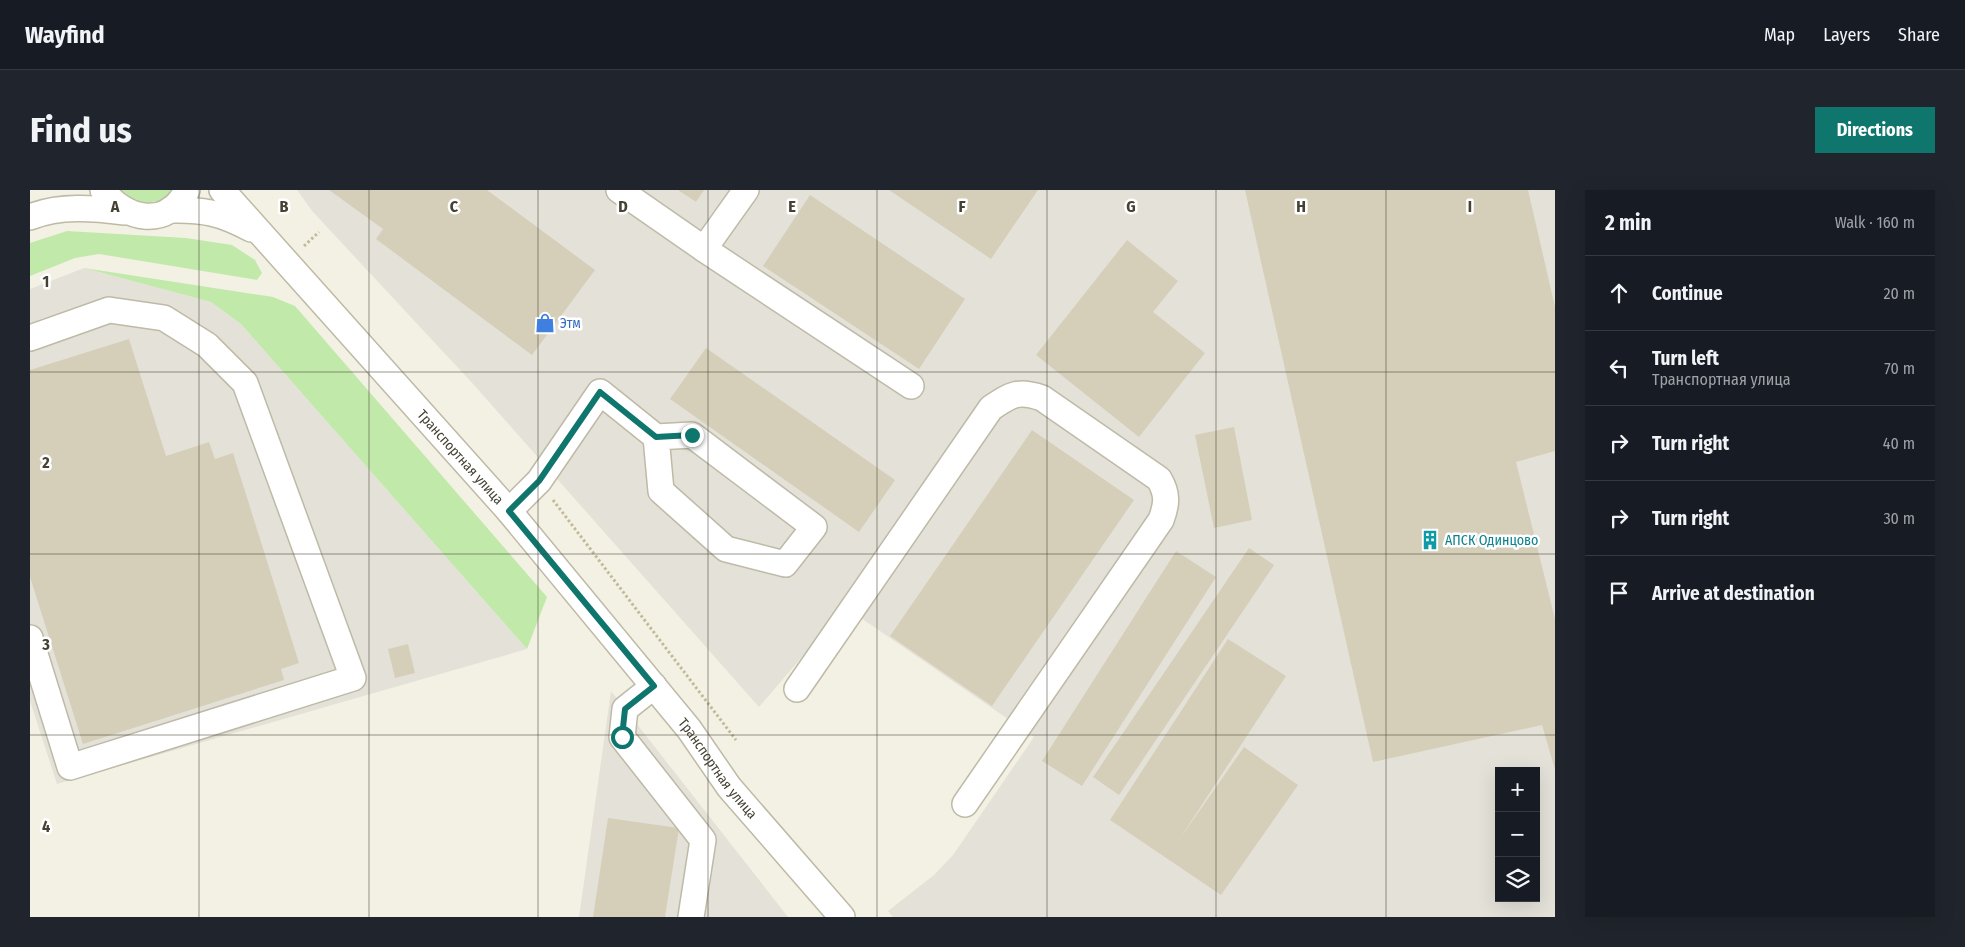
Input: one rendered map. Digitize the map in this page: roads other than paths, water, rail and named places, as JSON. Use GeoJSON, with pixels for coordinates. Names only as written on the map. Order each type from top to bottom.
{"type":"FeatureCollection","features":[{"type":"Feature","properties":{"kind":"street"},"geometry":{"type":"LineString","coordinates":[[36,214],[71,190]]}},
{"type":"Feature","properties":{"kind":"street"},"geometry":{"type":"LineString","coordinates":[[103,190],[112,202],[125,212]]}},
{"type":"Feature","properties":{"kind":"street"},"geometry":{"type":"LineString","coordinates":[[170,210],[183,198],[187,190]]}},
{"type":"Feature","properties":{"kind":"street","name":"Транспортная улица"},"geometry":{"type":"LineString","coordinates":[[222,190],[509,511],[689,729],[729,787],[842,917]]}},
{"type":"Feature","properties":{"kind":"street"},"geometry":{"type":"LineString","coordinates":[[619,190],[704,249],[911,386]]}},
{"type":"Feature","properties":{"kind":"street"},"geometry":{"type":"LineString","coordinates":[[704,249],[746,190]]}},
{"type":"Feature","properties":{"kind":"street"},"geometry":{"type":"LineString","coordinates":[[36,214],[66,208],[125,212],[147,216],[170,210],[198,209],[225,215],[260,234]]}},
{"type":"Feature","properties":{"kind":"street"},"geometry":{"type":"LineString","coordinates":[[30,338],[109,310],[164,318],[207,345],[245,384],[353,678],[70,767],[30,638]]}},
{"type":"Feature","properties":{"kind":"street"},"geometry":{"type":"LineString","coordinates":[[509,511],[539,481],[600,392],[656,437],[692,435],[814,527],[785,564],[726,549],[662,491],[656,437]]}},
{"type":"Feature","properties":{"kind":"street"},"geometry":{"type":"LineString","coordinates":[[797,689],[991,408],[1011,394],[1026,393],[1042,398],[1159,479],[1165,489],[1167,503],[1161,520],[965,804]]}},
{"type":"Feature","properties":{"kind":"street"},"geometry":{"type":"LineString","coordinates":[[654,686],[625,709],[622,737],[703,840],[691,917]]}},
{"type":"Feature","properties":{"kind":"place","name":"Этм"},"geometry":{"type":"Point","coordinates":[545,323]}},
{"type":"Feature","properties":{"kind":"place","name":"АПСК Одинцово"},"geometry":{"type":"Point","coordinates":[1430,540]}}]}
